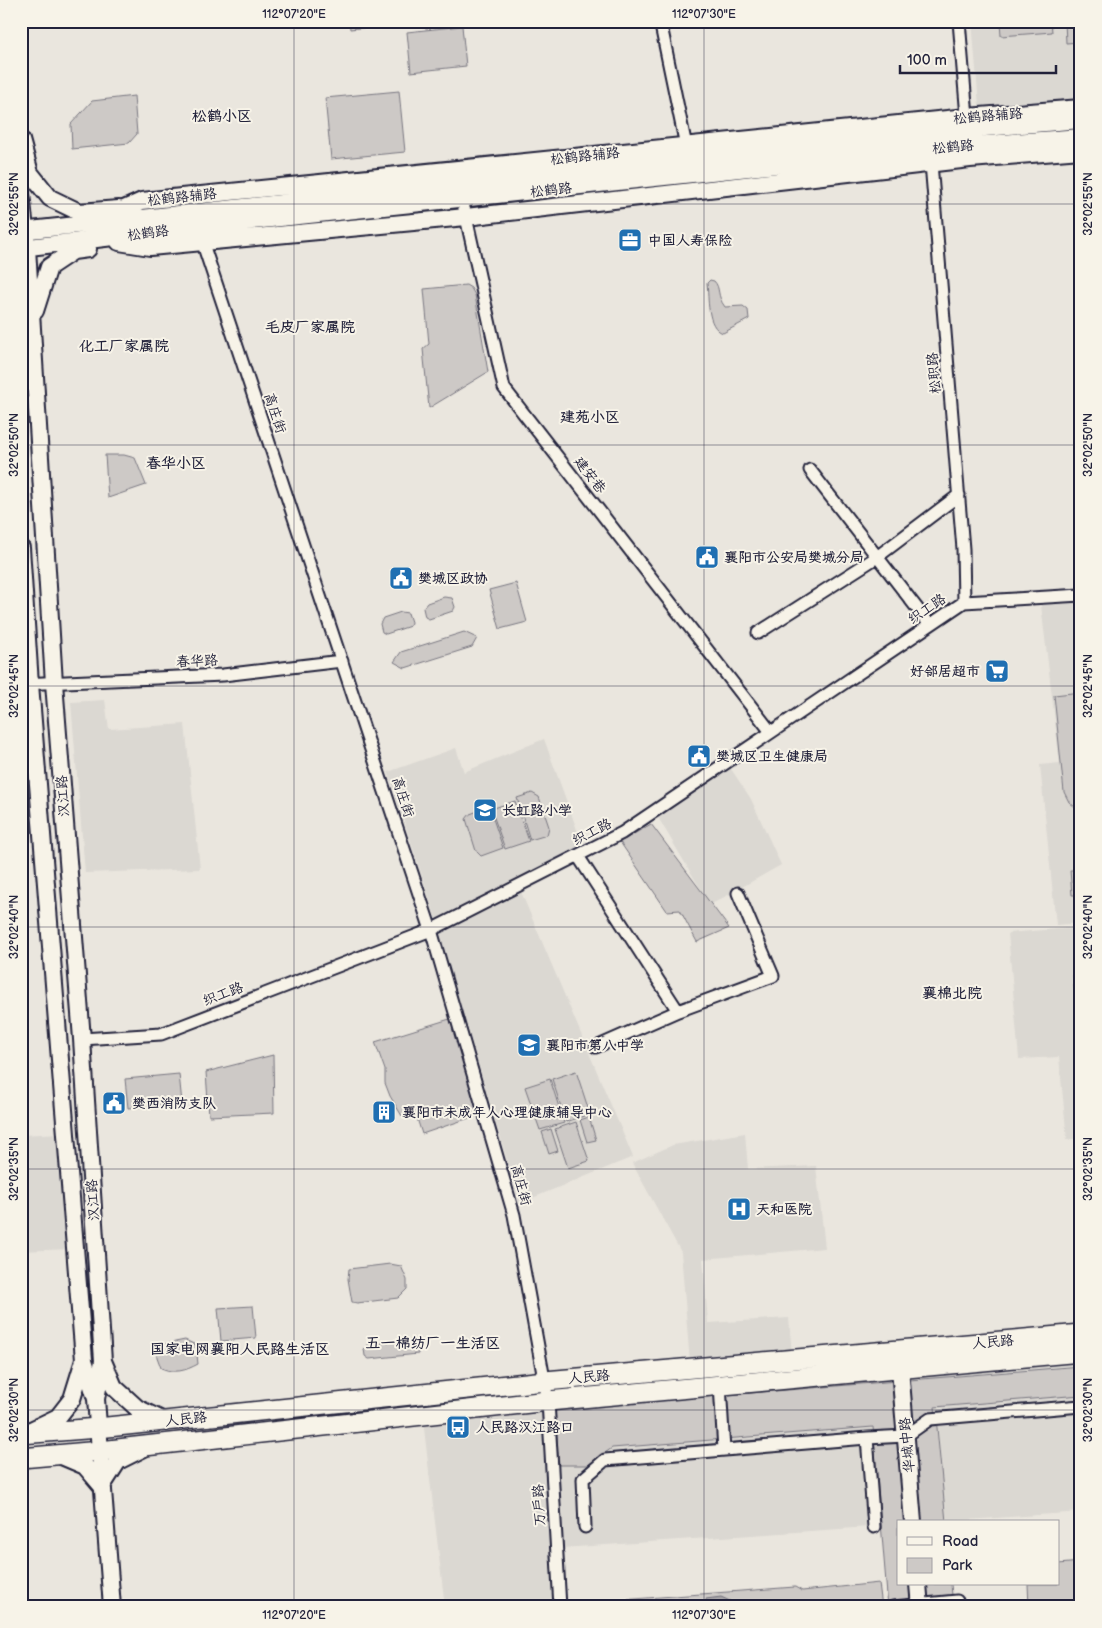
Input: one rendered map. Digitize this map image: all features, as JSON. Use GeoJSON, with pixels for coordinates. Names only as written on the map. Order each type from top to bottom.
{"type":"FeatureCollection","features":[{"type":"Feature","properties":{"kind":"main road","name":"松鹤路辅路"},"geometry":{"type":"LineString","coordinates":[[964,123],[1081,108]]}},
{"type":"Feature","properties":{"kind":"main road","name":"松鹤路"},"geometry":{"type":"LineString","coordinates":[[762,160],[964,123],[1081,120]]}},
{"type":"Feature","properties":{"kind":"main road","name":"松鹤路"},"geometry":{"type":"LineString","coordinates":[[23,231],[95,231],[198,227],[462,199],[687,168],[762,160],[1081,137]]}},
{"type":"Feature","properties":{"kind":"main road"},"geometry":{"type":"LineString","coordinates":[[21,140],[30,173],[50,198],[79,212],[124,209]]}},
{"type":"Feature","properties":{"kind":"main road"},"geometry":{"type":"LineString","coordinates":[[95,231],[127,244],[150,247],[198,227],[466,217],[687,168],[762,160],[931,164],[1081,150]]}},
{"type":"Feature","properties":{"kind":"main road","name":"松鹤路"},"geometry":{"type":"LineString","coordinates":[[198,227],[261,197],[498,172],[687,168]]}},
{"type":"Feature","properties":{"kind":"main road","name":"汉江路"},"geometry":{"type":"LineString","coordinates":[[21,193],[24,248],[32,320],[54,683],[82,1039],[104,1361],[96,1399]]}},
{"type":"Feature","properties":{"kind":"main road","name":"松鹤路辅路"},"geometry":{"type":"LineString","coordinates":[[95,231],[124,209],[142,201],[261,197]]}},
{"type":"Feature","properties":{"kind":"main road","name":"松鹤路"},"geometry":{"type":"LineString","coordinates":[[24,248],[95,231]]}},
{"type":"Feature","properties":{"kind":"main road"},"geometry":{"type":"LineString","coordinates":[[32,320],[49,267],[73,251],[127,244]]}},
{"type":"Feature","properties":{"kind":"main road","name":"汉江路"},"geometry":{"type":"LineString","coordinates":[[21,548],[26,684],[84,1360],[96,1399],[112,1607]]}},
{"type":"Feature","properties":{"kind":"main road","name":"人民路"},"geometry":{"type":"LineString","coordinates":[[22,1434],[98,1428],[545,1381],[1081,1334]]}},
{"type":"Feature","properties":{"kind":"main road","name":"人民路"},"geometry":{"type":"LineString","coordinates":[[21,1458],[100,1451],[548,1401],[1081,1352]]}},
{"type":"Feature","properties":{"kind":"main road"},"geometry":{"type":"LineString","coordinates":[[22,1434],[58,1417],[72,1399],[84,1360]]}},
{"type":"Feature","properties":{"kind":"main road"},"geometry":{"type":"LineString","coordinates":[[104,1361],[114,1388],[137,1408],[164,1421]]}},
{"type":"Feature","properties":{"kind":"main road","name":"华城中路"},"geometry":{"type":"LineString","coordinates":[[900,1368],[913,1520]]}},
{"type":"Feature","properties":{"kind":"main road"},"geometry":{"type":"LineString","coordinates":[[59,1455],[85,1466],[102,1486],[118,1461],[151,1445]]}},
{"type":"Feature","properties":{"kind":"main road"},"geometry":{"type":"LineString","coordinates":[[918,1586],[920,1606]]}},
{"type":"Feature","properties":{"kind":"street"},"geometry":{"type":"LineString","coordinates":[[660,21],[687,168]]}},
{"type":"Feature","properties":{"kind":"street"},"geometry":{"type":"LineString","coordinates":[[931,164],[964,123],[959,21]]}},
{"type":"Feature","properties":{"kind":"street","name":"松职路"},"geometry":{"type":"LineString","coordinates":[[931,164],[959,495],[964,602]]}},
{"type":"Feature","properties":{"kind":"street","name":"建安巷"},"geometry":{"type":"LineString","coordinates":[[462,199],[504,388],[771,732]]}},
{"type":"Feature","properties":{"kind":"street","name":"高庄街"},"geometry":{"type":"LineString","coordinates":[[198,227],[431,930],[514,1215],[548,1401]]}},
{"type":"Feature","properties":{"kind":"street"},"geometry":{"type":"LineString","coordinates":[[810,470],[930,625]]}},
{"type":"Feature","properties":{"kind":"street"},"geometry":{"type":"LineString","coordinates":[[758,633],[877,557],[959,495]]}},
{"type":"Feature","properties":{"kind":"street","name":"织工路"},"geometry":{"type":"LineString","coordinates":[[82,1039],[161,1034],[431,930],[622,833],[964,602],[1081,594]]}},
{"type":"Feature","properties":{"kind":"street","name":"春华路"},"geometry":{"type":"LineString","coordinates":[[26,684],[224,675],[342,661]]}},
{"type":"Feature","properties":{"kind":"street"},"geometry":{"type":"LineString","coordinates":[[578,856],[678,1011]]}},
{"type":"Feature","properties":{"kind":"street"},"geometry":{"type":"LineString","coordinates":[[596,1047],[678,1011],[773,976],[738,893]]}},
{"type":"Feature","properties":{"kind":"street"},"geometry":{"type":"LineString","coordinates":[[720,1385],[724,1450]]}},
{"type":"Feature","properties":{"kind":"street","name":"万户路"},"geometry":{"type":"LineString","coordinates":[[548,1401],[560,1607]]}},
{"type":"Feature","properties":{"kind":"street"},"geometry":{"type":"LineString","coordinates":[[586,1527],[583,1478],[605,1460],[906,1436],[930,1419],[1081,1406]]}},
{"type":"Feature","properties":{"kind":"street"},"geometry":{"type":"LineString","coordinates":[[867,1438],[874,1527]]}},
{"type":"Feature","properties":{"kind":"street"},"geometry":{"type":"LineString","coordinates":[[893,1607],[920,1606],[957,1600]]}},
{"type":"Feature","properties":{"kind":"shaded area"},"geometry":{"type":"Polygon","coordinates":[[[972,21],[1081,21],[1081,98],[979,106],[972,21]]]}},
{"type":"Feature","properties":{"kind":"shaded area"},"geometry":{"type":"Polygon","coordinates":[[[1081,602],[1081,923],[1056,925],[1040,765],[1060,763],[1041,605],[1081,602]]]}},
{"type":"Feature","properties":{"kind":"shaded area"},"geometry":{"type":"Polygon","coordinates":[[[105,700],[109,729],[185,724],[200,869],[85,873],[71,702],[105,700]]]}},
{"type":"Feature","properties":{"kind":"shaded area","name":"长虹路小学"},"geometry":{"type":"Polygon","coordinates":[[[544,739],[584,849],[437,922],[388,772],[456,748],[464,772],[544,739]]]}},
{"type":"Feature","properties":{"kind":"shaded area"},"geometry":{"type":"Polygon","coordinates":[[[729,766],[751,799],[781,865],[710,905],[656,814],[729,766]]]}},
{"type":"Feature","properties":{"kind":"shaded area","name":"襄阳市第八中学"},"geometry":{"type":"Polygon","coordinates":[[[521,892],[633,1157],[520,1203],[439,933],[521,892]]]}},
{"type":"Feature","properties":{"kind":"shaded area"},"geometry":{"type":"Polygon","coordinates":[[[1081,927],[1081,1138],[1067,1140],[1059,1057],[1019,1059],[1008,933],[1081,927]]]}},
{"type":"Feature","properties":{"kind":"shaded area"},"geometry":{"type":"Polygon","coordinates":[[[62,1133],[70,1249],[21,1251],[21,1135],[62,1133]]]}},
{"type":"Feature","properties":{"kind":"shaded area","name":"天和医院"},"geometry":{"type":"Polygon","coordinates":[[[745,1133],[748,1169],[816,1166],[825,1248],[703,1259],[708,1323],[789,1318],[792,1356],[690,1363],[681,1252],[632,1163],[673,1145],[745,1133]]]}},
{"type":"Feature","properties":{"kind":"shaded area"},"geometry":{"type":"Polygon","coordinates":[[[1081,1363],[1081,1512],[968,1520],[897,1520],[897,1525],[562,1548],[565,1607],[445,1607],[423,1420],[553,1405],[1081,1363]]]}},
{"type":"Feature","properties":{"kind":"shaded area"},"geometry":{"type":"Polygon","coordinates":[[[721,1597],[730,1601],[734,1607],[707,1607],[706,1599],[721,1597]]]}},
{"type":"Feature","properties":{"kind":"green space"},"geometry":{"type":"Polygon","coordinates":[[[349,21],[391,21],[391,25],[350,29],[349,21]]]}},
{"type":"Feature","properties":{"kind":"green space"},"geometry":{"type":"Polygon","coordinates":[[[1000,21],[1051,21],[1052,32],[1001,36],[1000,21]]]}},
{"type":"Feature","properties":{"kind":"green space"},"geometry":{"type":"Polygon","coordinates":[[[1065,21],[1081,21],[1081,42],[1066,43],[1065,21]]]}},
{"type":"Feature","properties":{"kind":"green space"},"geometry":{"type":"Polygon","coordinates":[[[462,26],[466,66],[411,72],[407,32],[462,26]]]}},
{"type":"Feature","properties":{"kind":"green space"},"geometry":{"type":"Polygon","coordinates":[[[399,91],[405,152],[331,159],[325,98],[399,91]]]}},
{"type":"Feature","properties":{"kind":"green space"},"geometry":{"type":"Polygon","coordinates":[[[134,96],[137,134],[129,143],[72,149],[71,124],[92,101],[134,96]]]}},
{"type":"Feature","properties":{"kind":"green space"},"geometry":{"type":"Polygon","coordinates":[[[710,280],[716,284],[720,299],[725,307],[743,306],[748,310],[749,319],[723,333],[718,330],[709,311],[707,283],[710,280]]]}},
{"type":"Feature","properties":{"kind":"green space"},"geometry":{"type":"Polygon","coordinates":[[[466,285],[471,288],[475,295],[488,372],[429,408],[423,349],[429,344],[424,289],[466,285]]]}},
{"type":"Feature","properties":{"kind":"green space"},"geometry":{"type":"Polygon","coordinates":[[[105,455],[124,455],[135,458],[146,485],[108,498],[105,455]]]}},
{"type":"Feature","properties":{"kind":"green space"},"geometry":{"type":"Polygon","coordinates":[[[516,583],[527,622],[500,629],[489,590],[516,583]]]}},
{"type":"Feature","properties":{"kind":"green space"},"geometry":{"type":"Polygon","coordinates":[[[444,597],[452,598],[455,607],[453,611],[429,619],[425,617],[423,608],[427,603],[444,597]]]}},
{"type":"Feature","properties":{"kind":"green space"},"geometry":{"type":"Polygon","coordinates":[[[401,612],[408,613],[411,622],[410,626],[386,634],[382,632],[380,624],[383,618],[401,612]]]}},
{"type":"Feature","properties":{"kind":"green space"},"geometry":{"type":"Polygon","coordinates":[[[464,632],[477,638],[472,647],[405,668],[394,662],[401,652],[464,632]]]}},
{"type":"Feature","properties":{"kind":"green space"},"geometry":{"type":"Polygon","coordinates":[[[1081,692],[1081,812],[1069,802],[1064,792],[1054,695],[1081,692]]]}},
{"type":"Feature","properties":{"kind":"green space"},"geometry":{"type":"Polygon","coordinates":[[[21,741],[35,750],[42,831],[21,831],[21,741]]]}},
{"type":"Feature","properties":{"kind":"green space"},"geometry":{"type":"Polygon","coordinates":[[[532,793],[539,797],[549,827],[547,835],[530,840],[517,798],[532,793]]]}},
{"type":"Feature","properties":{"kind":"green space"},"geometry":{"type":"Polygon","coordinates":[[[515,801],[529,841],[505,849],[491,809],[515,801]]]}},
{"type":"Feature","properties":{"kind":"green space"},"geometry":{"type":"Polygon","coordinates":[[[489,807],[503,848],[481,856],[476,851],[466,819],[470,814],[489,807]]]}},
{"type":"Feature","properties":{"kind":"green space"},"geometry":{"type":"Polygon","coordinates":[[[651,824],[729,928],[697,942],[680,910],[667,911],[620,842],[651,824]]]}},
{"type":"Feature","properties":{"kind":"green space"},"geometry":{"type":"Polygon","coordinates":[[[1070,870],[1081,870],[1081,895],[1072,895],[1070,870]]]}},
{"type":"Feature","properties":{"kind":"green space"},"geometry":{"type":"Polygon","coordinates":[[[1081,972],[1081,1009],[1076,1010],[1073,973],[1081,972]]]}},
{"type":"Feature","properties":{"kind":"green space"},"geometry":{"type":"Polygon","coordinates":[[[453,1018],[481,1114],[422,1134],[415,1112],[402,1116],[390,1096],[385,1083],[385,1070],[375,1042],[453,1018]]]}},
{"type":"Feature","properties":{"kind":"green space"},"geometry":{"type":"Polygon","coordinates":[[[273,1055],[274,1113],[209,1116],[206,1072],[273,1055]]]}},
{"type":"Feature","properties":{"kind":"green space"},"geometry":{"type":"Polygon","coordinates":[[[576,1071],[590,1114],[566,1122],[552,1079],[576,1071]]]}},
{"type":"Feature","properties":{"kind":"green space"},"geometry":{"type":"Polygon","coordinates":[[[179,1074],[182,1103],[128,1108],[125,1079],[179,1074]]]}},
{"type":"Feature","properties":{"kind":"green space"},"geometry":{"type":"Polygon","coordinates":[[[550,1079],[564,1123],[540,1130],[525,1087],[550,1079]]]}},
{"type":"Feature","properties":{"kind":"green space"},"geometry":{"type":"Polygon","coordinates":[[[589,1117],[596,1140],[587,1142],[580,1120],[589,1117]]]}},
{"type":"Feature","properties":{"kind":"green space"},"geometry":{"type":"Polygon","coordinates":[[[576,1122],[589,1161],[568,1168],[555,1129],[576,1122]]]}},
{"type":"Feature","properties":{"kind":"green space"},"geometry":{"type":"Polygon","coordinates":[[[551,1129],[558,1151],[549,1154],[542,1132],[551,1129]]]}},
{"type":"Feature","properties":{"kind":"green space"},"geometry":{"type":"Polygon","coordinates":[[[390,1264],[401,1266],[407,1280],[407,1289],[398,1298],[352,1302],[348,1279],[349,1269],[390,1264]]]}},
{"type":"Feature","properties":{"kind":"green space"},"geometry":{"type":"Polygon","coordinates":[[[253,1306],[256,1338],[221,1341],[218,1308],[253,1306]]]}},
{"type":"Feature","properties":{"kind":"green space"},"geometry":{"type":"Polygon","coordinates":[[[185,1340],[196,1345],[198,1364],[180,1371],[161,1368],[156,1346],[185,1340]]]}},
{"type":"Feature","properties":{"kind":"green space"},"geometry":{"type":"Polygon","coordinates":[[[417,1340],[418,1354],[369,1359],[365,1356],[364,1349],[369,1344],[417,1340]]]}},
{"type":"Feature","properties":{"kind":"green space"},"geometry":{"type":"Polygon","coordinates":[[[1081,1366],[1081,1395],[935,1407],[946,1520],[897,1520],[897,1586],[951,1586],[953,1607],[888,1607],[873,1427],[612,1448],[588,1465],[559,1465],[555,1409],[1081,1366]]]}},
{"type":"Feature","properties":{"kind":"green space"},"geometry":{"type":"Polygon","coordinates":[[[1081,1562],[1081,1607],[1029,1607],[1028,1586],[1060,1586],[1060,1564],[1081,1562]]]}},
{"type":"Feature","properties":{"kind":"green space"},"geometry":{"type":"Polygon","coordinates":[[[879,1583],[882,1607],[580,1607],[580,1603],[795,1587],[802,1591],[879,1583]]]}},
{"type":"Feature","properties":{"kind":"place","name":"中国人寿保险"},"geometry":{"type":"Point","coordinates":[630,240]}},
{"type":"Feature","properties":{"kind":"place","name":"襄阳市公安局樊城分局"},"geometry":{"type":"Point","coordinates":[707,557]}},
{"type":"Feature","properties":{"kind":"place","name":"樊城区政协"},"geometry":{"type":"Point","coordinates":[401,578]}},
{"type":"Feature","properties":{"kind":"place","name":"好邻居超市"},"geometry":{"type":"Point","coordinates":[997,671]}},
{"type":"Feature","properties":{"kind":"place","name":"樊城区卫生健康局"},"geometry":{"type":"Point","coordinates":[699,756]}},
{"type":"Feature","properties":{"kind":"place","name":"长虹路小学"},"geometry":{"type":"Point","coordinates":[485,810]}},
{"type":"Feature","properties":{"kind":"place","name":"襄阳市第八中学"},"geometry":{"type":"Point","coordinates":[529,1045]}},
{"type":"Feature","properties":{"kind":"place","name":"樊西消防支队"},"geometry":{"type":"Point","coordinates":[114,1103]}},
{"type":"Feature","properties":{"kind":"place","name":"襄阳市未成年人心理健康辅导中心"},"geometry":{"type":"Point","coordinates":[384,1112]}},
{"type":"Feature","properties":{"kind":"place","name":"天和医院"},"geometry":{"type":"Point","coordinates":[739,1209]}},
{"type":"Feature","properties":{"kind":"place","name":"人民路汉江路口"},"geometry":{"type":"Point","coordinates":[458,1427]}},
{"type":"Feature","properties":{"kind":"district","name":"松鹤小区"},"geometry":{"type":"Point","coordinates":[222,116]}},
{"type":"Feature","properties":{"kind":"district","name":"毛皮厂家属院"},"geometry":{"type":"Point","coordinates":[310,327]}},
{"type":"Feature","properties":{"kind":"district","name":"化工厂家属院"},"geometry":{"type":"Point","coordinates":[124,346]}},
{"type":"Feature","properties":{"kind":"district","name":"建苑小区"},"geometry":{"type":"Point","coordinates":[590,417]}},
{"type":"Feature","properties":{"kind":"district","name":"春华小区"},"geometry":{"type":"Point","coordinates":[176,463]}},
{"type":"Feature","properties":{"kind":"district","name":"襄棉北院"},"geometry":{"type":"Point","coordinates":[952,993]}},
{"type":"Feature","properties":{"kind":"district","name":"五一棉纺厂一生活区"},"geometry":{"type":"Point","coordinates":[433,1343]}},
{"type":"Feature","properties":{"kind":"district","name":"国家电网襄阳人民路生活区"},"geometry":{"type":"Point","coordinates":[240,1349]}}]}
